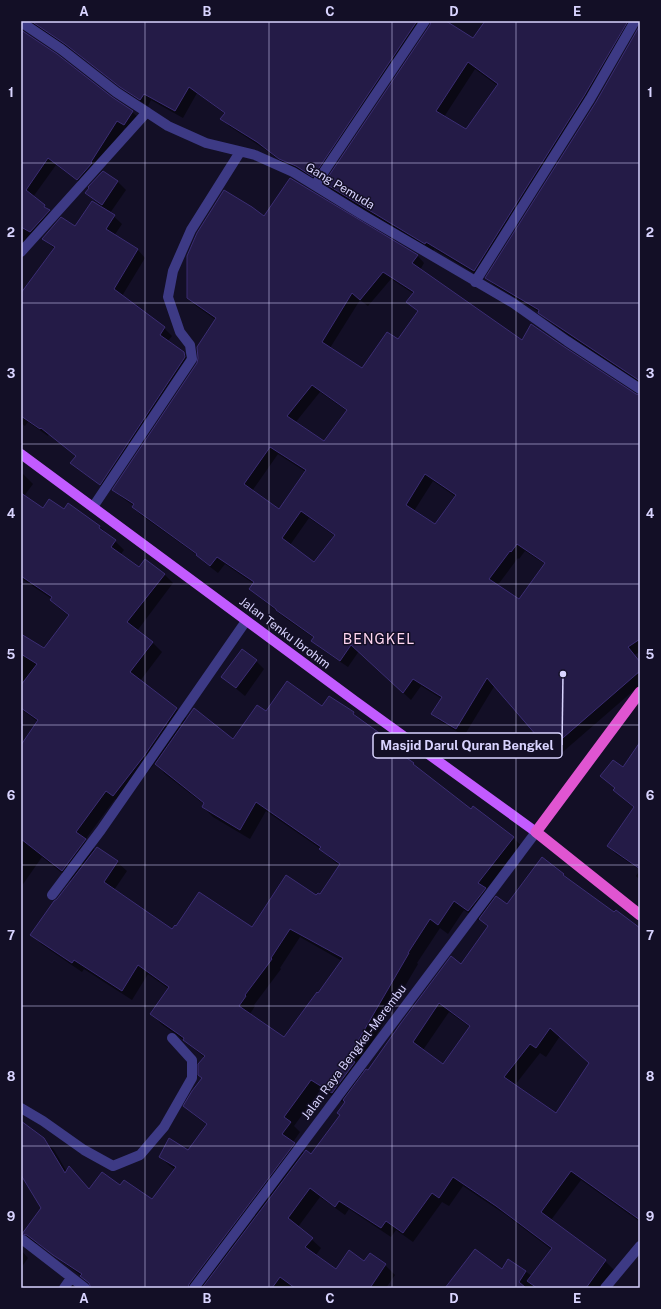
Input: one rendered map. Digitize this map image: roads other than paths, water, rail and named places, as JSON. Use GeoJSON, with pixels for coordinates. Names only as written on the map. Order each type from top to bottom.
{"type":"FeatureCollection","features":[{"type":"Feature","properties":{"kind":"highway"},"geometry":{"type":"LineString","coordinates":[[640,692],[536,832],[640,914]]}},
{"type":"Feature","properties":{"kind":"main road","name":"Jalan Tenku Ibrohim"},"geometry":{"type":"LineString","coordinates":[[21,454],[246,621],[536,832]]}},
{"type":"Feature","properties":{"kind":"street"},"geometry":{"type":"LineString","coordinates":[[314,185],[425,21]]}},
{"type":"Feature","properties":{"kind":"street"},"geometry":{"type":"LineString","coordinates":[[475,282],[590,100],[635,21]]}},
{"type":"Feature","properties":{"kind":"street","name":"Gang Pemuda"},"geometry":{"type":"LineString","coordinates":[[21,22],[61,48],[116,92],[168,126],[206,143],[255,155],[293,172],[475,282],[513,303],[567,342],[640,389]]}},
{"type":"Feature","properties":{"kind":"street"},"geometry":{"type":"LineString","coordinates":[[21,252],[147,112]]}},
{"type":"Feature","properties":{"kind":"street"},"geometry":{"type":"LineString","coordinates":[[93,507],[192,359],[190,345],[180,332],[168,297],[173,271],[191,230],[240,152]]}},
{"type":"Feature","properties":{"kind":"street"},"geometry":{"type":"LineString","coordinates":[[52,896],[101,830],[246,621]]}},
{"type":"Feature","properties":{"kind":"street","name":"Jalan Raya Bengkel-Merembu"},"geometry":{"type":"LineString","coordinates":[[194,1288],[536,832]]}},
{"type":"Feature","properties":{"kind":"street"},"geometry":{"type":"LineString","coordinates":[[21,1108],[43,1121],[84,1150],[113,1166],[140,1155],[164,1127],[192,1078],[192,1060],[172,1038]]}},
{"type":"Feature","properties":{"kind":"street"},"geometry":{"type":"LineString","coordinates":[[23,1240],[85,1288]]}},
{"type":"Feature","properties":{"kind":"street"},"geometry":{"type":"LineString","coordinates":[[605,1288],[640,1246]]}},
{"type":"Feature","properties":{"kind":"street"},"geometry":{"type":"LineString","coordinates":[[64,1288],[71,1278]]}},
{"type":"Feature","properties":{"kind":"place","name":"Masjid Darul Quran Bengkel"},"geometry":{"type":"Point","coordinates":[563,674]}},
{"type":"Feature","properties":{"kind":"district","name":"BENGKEL"},"geometry":{"type":"Point","coordinates":[379,639]}}]}
